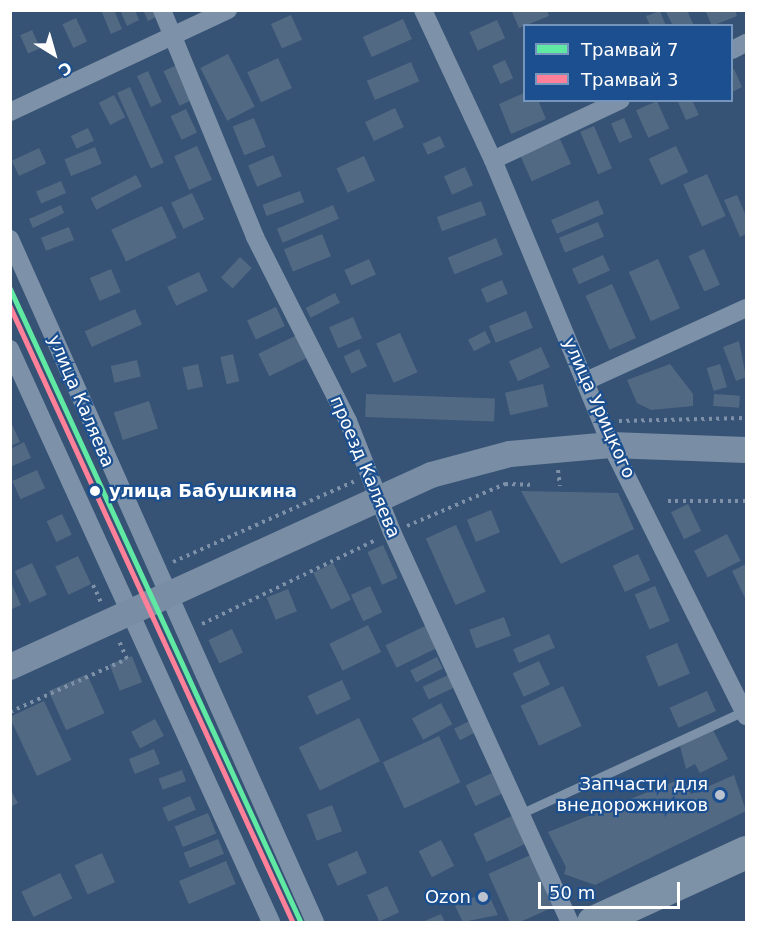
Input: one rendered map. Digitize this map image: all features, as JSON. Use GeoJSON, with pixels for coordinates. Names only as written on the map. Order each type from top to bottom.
{"type":"FeatureCollection","features":[{"type":"Feature","properties":{"kind":"highway"},"geometry":{"type":"LineString","coordinates":[[593,922],[747,852]]}},
{"type":"Feature","properties":{"kind":"highway"},"geometry":{"type":"LineString","coordinates":[[642,922],[747,874]]}},
{"type":"Feature","properties":{"kind":"street","name":"проезд Каляева"},"geometry":{"type":"LineString","coordinates":[[162,10],[255,237],[348,421],[392,532],[570,922]]}},
{"type":"Feature","properties":{"kind":"street"},"geometry":{"type":"LineString","coordinates":[[10,112],[228,10]]}},
{"type":"Feature","properties":{"kind":"street","name":"улица Урицкого"},"geometry":{"type":"LineString","coordinates":[[423,10],[493,160],[611,445],[745,713]]}},
{"type":"Feature","properties":{"kind":"street"},"geometry":{"type":"LineString","coordinates":[[733,50],[747,43]]}},
{"type":"Feature","properties":{"kind":"street"},"geometry":{"type":"LineString","coordinates":[[493,160],[617,102]]}},
{"type":"Feature","properties":{"kind":"street","name":"улица Каляева"},"geometry":{"type":"LineString","coordinates":[[10,239],[165,596],[315,922]]}},
{"type":"Feature","properties":{"kind":"street"},"geometry":{"type":"LineString","coordinates":[[586,381],[747,308]]}},
{"type":"Feature","properties":{"kind":"street"},"geometry":{"type":"LineString","coordinates":[[10,350],[272,922]]}},
{"type":"Feature","properties":{"kind":"street"},"geometry":{"type":"LineString","coordinates":[[10,667],[130,614],[378,497],[510,454],[611,445],[747,450]]}},
{"type":"Feature","properties":{"kind":"lane"},"geometry":{"type":"LineString","coordinates":[[522,813],[745,713]]}},
{"type":"Feature","properties":{"kind":"path"},"geometry":{"type":"LineString","coordinates":[[558,469],[560,486]]}},
{"type":"Feature","properties":{"kind":"path"},"geometry":{"type":"LineString","coordinates":[[196,627],[392,532],[505,484],[530,485]]}},
{"type":"Feature","properties":{"kind":"path"},"geometry":{"type":"LineString","coordinates":[[668,501],[747,501]]}},
{"type":"Feature","properties":{"kind":"path"},"geometry":{"type":"LineString","coordinates":[[93,585],[103,607]]}},
{"type":"Feature","properties":{"kind":"path"},"geometry":{"type":"LineString","coordinates":[[10,712],[127,658],[118,638]]}},
{"type":"Feature","properties":{"kind":"building"},"geometry":{"type":"Polygon","coordinates":[[[101,10],[114,10],[122,29],[111,34],[101,10]]]}},
{"type":"Feature","properties":{"kind":"building"},"geometry":{"type":"Polygon","coordinates":[[[120,10],[135,10],[139,20],[127,26],[120,10]]]}},
{"type":"Feature","properties":{"kind":"building"},"geometry":{"type":"Polygon","coordinates":[[[143,10],[158,10],[160,15],[148,21],[143,10]]]}},
{"type":"Feature","properties":{"kind":"building"},"geometry":{"type":"Polygon","coordinates":[[[547,10],[549,16],[523,24],[519,28],[512,12],[547,10]]]}},
{"type":"Feature","properties":{"kind":"building"},"geometry":{"type":"Polygon","coordinates":[[[665,10],[687,10],[693,24],[672,24],[665,10]]]}},
{"type":"Feature","properties":{"kind":"building"},"geometry":{"type":"Polygon","coordinates":[[[705,10],[735,10],[737,16],[711,24],[705,10]]]}},
{"type":"Feature","properties":{"kind":"building"},"geometry":{"type":"Polygon","coordinates":[[[660,11],[665,24],[649,24],[646,16],[660,11]]]}},
{"type":"Feature","properties":{"kind":"building"},"geometry":{"type":"Polygon","coordinates":[[[291,15],[302,40],[282,49],[271,24],[291,15]]]}},
{"type":"Feature","properties":{"kind":"building"},"geometry":{"type":"Polygon","coordinates":[[[76,18],[87,42],[73,48],[62,24],[76,18]]]}},
{"type":"Feature","properties":{"kind":"building"},"geometry":{"type":"Polygon","coordinates":[[[403,19],[412,39],[372,57],[363,37],[403,19]]]}},
{"type":"Feature","properties":{"kind":"building"},"geometry":{"type":"Polygon","coordinates":[[[497,20],[505,38],[478,50],[470,32],[497,20]]]}},
{"type":"Feature","properties":{"kind":"building"},"geometry":{"type":"Polygon","coordinates":[[[32,30],[40,48],[28,54],[20,35],[32,30]]]}},
{"type":"Feature","properties":{"kind":"building"},"geometry":{"type":"Polygon","coordinates":[[[228,54],[255,107],[227,121],[200,68],[228,54]]]}},
{"type":"Feature","properties":{"kind":"building"},"geometry":{"type":"Polygon","coordinates":[[[278,58],[292,88],[261,102],[247,72],[278,58]]]}},
{"type":"Feature","properties":{"kind":"building"},"geometry":{"type":"Polygon","coordinates":[[[505,60],[513,78],[500,84],[492,66],[505,60]]]}},
{"type":"Feature","properties":{"kind":"building"},"geometry":{"type":"Polygon","coordinates":[[[411,62],[419,81],[375,100],[367,81],[411,62]]]}},
{"type":"Feature","properties":{"kind":"building"},"geometry":{"type":"Polygon","coordinates":[[[177,65],[193,99],[179,106],[163,71],[177,65]]]}},
{"type":"Feature","properties":{"kind":"building"},"geometry":{"type":"Polygon","coordinates":[[[733,70],[742,87],[733,92],[733,70]]]}},
{"type":"Feature","properties":{"kind":"building"},"geometry":{"type":"Polygon","coordinates":[[[148,71],[162,102],[151,107],[137,76],[148,71]]]}},
{"type":"Feature","properties":{"kind":"building"},"geometry":{"type":"Polygon","coordinates":[[[130,87],[164,163],[151,169],[117,93],[130,87]]]}},
{"type":"Feature","properties":{"kind":"building"},"geometry":{"type":"Polygon","coordinates":[[[523,93],[523,102],[539,102],[546,119],[511,134],[499,104],[523,93]]]}},
{"type":"Feature","properties":{"kind":"building"},"geometry":{"type":"Polygon","coordinates":[[[114,95],[125,117],[110,125],[99,103],[114,95]]]}},
{"type":"Feature","properties":{"kind":"building"},"geometry":{"type":"Polygon","coordinates":[[[657,102],[669,128],[648,138],[636,110],[657,102]]]}},
{"type":"Feature","properties":{"kind":"building"},"geometry":{"type":"Polygon","coordinates":[[[678,102],[693,102],[699,115],[686,120],[678,102]]]}},
{"type":"Feature","properties":{"kind":"building"},"geometry":{"type":"Polygon","coordinates":[[[395,108],[404,127],[374,141],[365,122],[395,108]]]}},
{"type":"Feature","properties":{"kind":"building"},"geometry":{"type":"Polygon","coordinates":[[[186,109],[197,133],[182,140],[171,116],[186,109]]]}},
{"type":"Feature","properties":{"kind":"building"},"geometry":{"type":"Polygon","coordinates":[[[254,118],[266,147],[244,155],[233,127],[254,118]]]}},
{"type":"Feature","properties":{"kind":"building"},"geometry":{"type":"Polygon","coordinates":[[[624,118],[632,137],[619,143],[611,123],[624,118]]]}},
{"type":"Feature","properties":{"kind":"building"},"geometry":{"type":"Polygon","coordinates":[[[594,126],[612,168],[598,174],[580,132],[594,126]]]}},
{"type":"Feature","properties":{"kind":"building"},"geometry":{"type":"Polygon","coordinates":[[[88,128],[94,141],[77,149],[71,136],[88,128]]]}},
{"type":"Feature","properties":{"kind":"building"},"geometry":{"type":"Polygon","coordinates":[[[440,136],[445,147],[428,155],[423,144],[440,136]]]}},
{"type":"Feature","properties":{"kind":"building"},"geometry":{"type":"Polygon","coordinates":[[[560,139],[571,164],[532,181],[521,156],[560,139]]]}},
{"type":"Feature","properties":{"kind":"building"},"geometry":{"type":"Polygon","coordinates":[[[197,146],[212,180],[189,190],[174,156],[197,146]]]}},
{"type":"Feature","properties":{"kind":"building"},"geometry":{"type":"Polygon","coordinates":[[[676,146],[688,172],[661,185],[649,159],[676,146]]]}},
{"type":"Feature","properties":{"kind":"building"},"geometry":{"type":"Polygon","coordinates":[[[95,147],[102,164],[71,176],[64,159],[95,147]]]}},
{"type":"Feature","properties":{"kind":"building"},"geometry":{"type":"Polygon","coordinates":[[[39,148],[46,163],[19,176],[12,161],[39,148]]]}},
{"type":"Feature","properties":{"kind":"building"},"geometry":{"type":"Polygon","coordinates":[[[273,155],[282,176],[257,187],[248,166],[273,155]]]}},
{"type":"Feature","properties":{"kind":"building"},"geometry":{"type":"Polygon","coordinates":[[[364,156],[375,181],[348,193],[337,168],[364,156]]]}},
{"type":"Feature","properties":{"kind":"building"},"geometry":{"type":"Polygon","coordinates":[[[465,167],[473,185],[452,195],[444,176],[465,167]]]}},
{"type":"Feature","properties":{"kind":"building"},"geometry":{"type":"Polygon","coordinates":[[[707,174],[726,216],[702,227],[683,185],[707,174]]]}},
{"type":"Feature","properties":{"kind":"building"},"geometry":{"type":"Polygon","coordinates":[[[136,175],[142,187],[96,210],[91,198],[136,175]]]}},
{"type":"Feature","properties":{"kind":"building"},"geometry":{"type":"Polygon","coordinates":[[[61,181],[66,193],[41,204],[36,192],[61,181]]]}},
{"type":"Feature","properties":{"kind":"building"},"geometry":{"type":"Polygon","coordinates":[[[300,191],[304,202],[267,216],[262,205],[300,191]]]}},
{"type":"Feature","properties":{"kind":"building"},"geometry":{"type":"Polygon","coordinates":[[[192,193],[204,219],[183,229],[171,203],[192,193]]]}},
{"type":"Feature","properties":{"kind":"building"},"geometry":{"type":"Polygon","coordinates":[[[737,195],[746,216],[746,234],[740,237],[724,200],[737,195]]]}},
{"type":"Feature","properties":{"kind":"building"},"geometry":{"type":"Polygon","coordinates":[[[598,200],[604,214],[557,234],[551,220],[598,200]]]}},
{"type":"Feature","properties":{"kind":"building"},"geometry":{"type":"Polygon","coordinates":[[[481,201],[486,215],[442,231],[437,217],[481,201]]]}},
{"type":"Feature","properties":{"kind":"building"},"geometry":{"type":"Polygon","coordinates":[[[61,205],[64,213],[33,228],[29,219],[61,205]]]}},
{"type":"Feature","properties":{"kind":"building"},"geometry":{"type":"Polygon","coordinates":[[[333,205],[339,219],[283,243],[277,229],[333,205]]]}},
{"type":"Feature","properties":{"kind":"building"},"geometry":{"type":"Polygon","coordinates":[[[162,206],[177,238],[126,261],[111,230],[162,206]]]}},
{"type":"Feature","properties":{"kind":"building"},"geometry":{"type":"Polygon","coordinates":[[[598,222],[604,237],[565,253],[559,238],[598,222]]]}},
{"type":"Feature","properties":{"kind":"building"},"geometry":{"type":"Polygon","coordinates":[[[69,227],[74,240],[46,251],[41,238],[69,227]]]}},
{"type":"Feature","properties":{"kind":"building"},"geometry":{"type":"Polygon","coordinates":[[[322,234],[331,256],[293,272],[284,249],[322,234]]]}},
{"type":"Feature","properties":{"kind":"building"},"geometry":{"type":"Polygon","coordinates":[[[496,238],[503,255],[455,274],[448,257],[496,238]]]}},
{"type":"Feature","properties":{"kind":"building"},"geometry":{"type":"Polygon","coordinates":[[[704,249],[720,285],[704,292],[688,256],[704,249]]]}},
{"type":"Feature","properties":{"kind":"building"},"geometry":{"type":"Polygon","coordinates":[[[603,255],[610,271],[579,284],[572,269],[603,255]]]}},
{"type":"Feature","properties":{"kind":"building"},"geometry":{"type":"Polygon","coordinates":[[[240,257],[252,268],[233,288],[221,277],[240,257]]]}},
{"type":"Feature","properties":{"kind":"building"},"geometry":{"type":"Polygon","coordinates":[[[369,259],[376,275],[351,286],[344,270],[369,259]]]}},
{"type":"Feature","properties":{"kind":"building"},"geometry":{"type":"Polygon","coordinates":[[[658,259],[680,308],[651,321],[629,272],[658,259]]]}},
{"type":"Feature","properties":{"kind":"building"},"geometry":{"type":"Polygon","coordinates":[[[111,269],[121,292],[100,301],[90,278],[111,269]]]}},
{"type":"Feature","properties":{"kind":"building"},"geometry":{"type":"Polygon","coordinates":[[[199,272],[208,291],[176,306],[167,287],[199,272]]]}},
{"type":"Feature","properties":{"kind":"building"},"geometry":{"type":"Polygon","coordinates":[[[502,280],[508,294],[487,303],[481,289],[502,280]]]}},
{"type":"Feature","properties":{"kind":"building"},"geometry":{"type":"Polygon","coordinates":[[[612,284],[636,338],[610,350],[586,296],[612,284]]]}},
{"type":"Feature","properties":{"kind":"building"},"geometry":{"type":"Polygon","coordinates":[[[335,293],[340,303],[311,318],[306,308],[335,293]]]}},
{"type":"Feature","properties":{"kind":"building"},"geometry":{"type":"Polygon","coordinates":[[[276,307],[285,326],[256,340],[247,321],[276,307]]]}},
{"type":"Feature","properties":{"kind":"building"},"geometry":{"type":"Polygon","coordinates":[[[135,309],[142,325],[92,347],[85,331],[135,309]]]}},
{"type":"Feature","properties":{"kind":"building"},"geometry":{"type":"Polygon","coordinates":[[[526,311],[533,328],[496,343],[489,326],[526,311]]]}},
{"type":"Feature","properties":{"kind":"building"},"geometry":{"type":"Polygon","coordinates":[[[353,317],[362,338],[338,348],[329,327],[353,317]]]}},
{"type":"Feature","properties":{"kind":"building"},"geometry":{"type":"Polygon","coordinates":[[[485,331],[491,343],[474,351],[468,340],[485,331]]]}},
{"type":"Feature","properties":{"kind":"building"},"geometry":{"type":"Polygon","coordinates":[[[400,333],[417,372],[394,383],[376,344],[400,333]]]}},
{"type":"Feature","properties":{"kind":"building"},"geometry":{"type":"Polygon","coordinates":[[[297,335],[308,357],[269,376],[258,354],[297,335]]]}},
{"type":"Feature","properties":{"kind":"building"},"geometry":{"type":"Polygon","coordinates":[[[739,341],[746,377],[736,381],[723,347],[739,341]]]}},
{"type":"Feature","properties":{"kind":"building"},"geometry":{"type":"Polygon","coordinates":[[[541,347],[550,367],[518,381],[509,361],[541,347]]]}},
{"type":"Feature","properties":{"kind":"building"},"geometry":{"type":"Polygon","coordinates":[[[359,349],[367,366],[352,373],[344,356],[359,349]]]}},
{"type":"Feature","properties":{"kind":"building"},"geometry":{"type":"Polygon","coordinates":[[[233,354],[239,381],[227,384],[220,357],[233,354]]]}},
{"type":"Feature","properties":{"kind":"building"},"geometry":{"type":"Polygon","coordinates":[[[137,360],[141,377],[115,383],[111,366],[137,360]]]}},
{"type":"Feature","properties":{"kind":"building"},"geometry":{"type":"Polygon","coordinates":[[[198,364],[203,386],[188,390],[182,368],[198,364]]]}},
{"type":"Feature","properties":{"kind":"building"},"geometry":{"type":"Polygon","coordinates":[[[670,364],[693,394],[693,406],[651,410],[637,403],[627,380],[670,364]]]}},
{"type":"Feature","properties":{"kind":"building"},"geometry":{"type":"Polygon","coordinates":[[[720,364],[727,387],[714,391],[707,368],[720,364]]]}},
{"type":"Feature","properties":{"kind":"building"},"geometry":{"type":"Polygon","coordinates":[[[543,384],[548,406],[510,415],[505,393],[543,384]]]}},
{"type":"Feature","properties":{"kind":"building"},"geometry":{"type":"Polygon","coordinates":[[[366,394],[495,399],[494,421],[365,417],[366,394]]]}},
{"type":"Feature","properties":{"kind":"building"},"geometry":{"type":"Polygon","coordinates":[[[714,394],[740,396],[739,408],[713,406],[714,394]]]}},
{"type":"Feature","properties":{"kind":"building"},"geometry":{"type":"Polygon","coordinates":[[[149,401],[158,429],[123,440],[114,412],[149,401]]]}},
{"type":"Feature","properties":{"kind":"building"},"geometry":{"type":"Polygon","coordinates":[[[10,420],[20,442],[10,446],[10,420]]]}},
{"type":"Feature","properties":{"kind":"building"},"geometry":{"type":"Polygon","coordinates":[[[24,442],[31,458],[10,467],[10,449],[24,442]]]}},
{"type":"Feature","properties":{"kind":"building"},"geometry":{"type":"Polygon","coordinates":[[[37,470],[45,488],[20,499],[12,481],[37,470]]]}},
{"type":"Feature","properties":{"kind":"building"},"geometry":{"type":"Polygon","coordinates":[[[521,491],[618,493],[634,529],[561,564],[521,491]]]}},
{"type":"Feature","properties":{"kind":"building"},"geometry":{"type":"Polygon","coordinates":[[[688,504],[701,531],[684,539],[671,512],[688,504]]]}},
{"type":"Feature","properties":{"kind":"building"},"geometry":{"type":"Polygon","coordinates":[[[491,510],[500,532],[476,542],[467,520],[491,510]]]}},
{"type":"Feature","properties":{"kind":"building"},"geometry":{"type":"Polygon","coordinates":[[[62,514],[72,535],[56,542],[47,521],[62,514]]]}},
{"type":"Feature","properties":{"kind":"building"},"geometry":{"type":"Polygon","coordinates":[[[456,525],[486,592],[456,605],[426,538],[456,525]]]}},
{"type":"Feature","properties":{"kind":"building"},"geometry":{"type":"Polygon","coordinates":[[[727,534],[741,561],[708,578],[694,551],[727,534]]]}},
{"type":"Feature","properties":{"kind":"building"},"geometry":{"type":"Polygon","coordinates":[[[383,545],[398,578],[382,585],[367,552],[383,545]]]}},
{"type":"Feature","properties":{"kind":"building"},"geometry":{"type":"Polygon","coordinates":[[[638,554],[650,580],[625,592],[613,566],[638,554]]]}},
{"type":"Feature","properties":{"kind":"building"},"geometry":{"type":"Polygon","coordinates":[[[78,556],[91,584],[68,595],[55,567],[78,556]]]}},
{"type":"Feature","properties":{"kind":"building"},"geometry":{"type":"Polygon","coordinates":[[[32,563],[47,595],[30,603],[15,571],[32,563]]]}},
{"type":"Feature","properties":{"kind":"building"},"geometry":{"type":"Polygon","coordinates":[[[333,563],[351,600],[331,609],[313,573],[333,563]]]}},
{"type":"Feature","properties":{"kind":"building"},"geometry":{"type":"Polygon","coordinates":[[[746,564],[746,600],[732,571],[746,564]]]}},
{"type":"Feature","properties":{"kind":"building"},"geometry":{"type":"Polygon","coordinates":[[[10,580],[21,605],[10,610],[10,580]]]}},
{"type":"Feature","properties":{"kind":"building"},"geometry":{"type":"Polygon","coordinates":[[[370,586],[382,612],[363,621],[351,595],[370,586]]]}},
{"type":"Feature","properties":{"kind":"building"},"geometry":{"type":"Polygon","coordinates":[[[655,586],[670,621],[650,630],[635,595],[655,586]]]}},
{"type":"Feature","properties":{"kind":"building"},"geometry":{"type":"Polygon","coordinates":[[[288,589],[297,611],[276,620],[267,598],[288,589]]]}},
{"type":"Feature","properties":{"kind":"building"},"geometry":{"type":"Polygon","coordinates":[[[504,617],[511,636],[476,648],[469,630],[504,617]]]}},
{"type":"Feature","properties":{"kind":"building"},"geometry":{"type":"Polygon","coordinates":[[[368,625],[381,652],[343,671],[329,644],[368,625]]]}},
{"type":"Feature","properties":{"kind":"building"},"geometry":{"type":"Polygon","coordinates":[[[425,626],[436,648],[396,668],[385,645],[425,626]]]}},
{"type":"Feature","properties":{"kind":"building"},"geometry":{"type":"Polygon","coordinates":[[[232,629],[243,653],[219,664],[208,640],[232,629]]]}},
{"type":"Feature","properties":{"kind":"building"},"geometry":{"type":"Polygon","coordinates":[[[549,634],[555,648],[519,663],[513,649],[549,634]]]}},
{"type":"Feature","properties":{"kind":"building"},"geometry":{"type":"Polygon","coordinates":[[[677,643],[690,673],[659,687],[646,656],[677,643]]]}},
{"type":"Feature","properties":{"kind":"building"},"geometry":{"type":"Polygon","coordinates":[[[132,656],[142,682],[120,691],[110,665],[132,656]]]}},
{"type":"Feature","properties":{"kind":"building"},"geometry":{"type":"Polygon","coordinates":[[[437,657],[443,669],[416,682],[410,671],[437,657]]]}},
{"type":"Feature","properties":{"kind":"building"},"geometry":{"type":"Polygon","coordinates":[[[539,661],[550,685],[524,697],[513,673],[539,661]]]}},
{"type":"Feature","properties":{"kind":"building"},"geometry":{"type":"Polygon","coordinates":[[[87,674],[104,713],[66,730],[49,691],[87,674]]]}},
{"type":"Feature","properties":{"kind":"building"},"geometry":{"type":"Polygon","coordinates":[[[448,675],[454,688],[429,700],[423,687],[448,675]]]}},
{"type":"Feature","properties":{"kind":"building"},"geometry":{"type":"Polygon","coordinates":[[[342,680],[351,699],[316,715],[308,696],[342,680]]]}},
{"type":"Feature","properties":{"kind":"building"},"geometry":{"type":"Polygon","coordinates":[[[563,686],[582,726],[539,746],[520,706],[563,686]]]}},
{"type":"Feature","properties":{"kind":"building"},"geometry":{"type":"Polygon","coordinates":[[[707,691],[716,711],[678,728],[670,708],[707,691]]]}},
{"type":"Feature","properties":{"kind":"building"},"geometry":{"type":"Polygon","coordinates":[[[44,701],[71,760],[37,776],[10,717],[44,701]]]}},
{"type":"Feature","properties":{"kind":"building"},"geometry":{"type":"Polygon","coordinates":[[[441,703],[452,724],[423,740],[412,718],[441,703]]]}},
{"type":"Feature","properties":{"kind":"building"},"geometry":{"type":"Polygon","coordinates":[[[359,718],[380,761],[320,791],[299,747],[359,718]]]}},
{"type":"Feature","properties":{"kind":"building"},"geometry":{"type":"Polygon","coordinates":[[[155,719],[164,736],[140,748],[131,732],[155,719]]]}},
{"type":"Feature","properties":{"kind":"building"},"geometry":{"type":"Polygon","coordinates":[[[471,720],[477,732],[460,740],[454,729],[471,720]]]}},
{"type":"Feature","properties":{"kind":"building"},"geometry":{"type":"Polygon","coordinates":[[[713,730],[728,759],[700,773],[695,764],[686,769],[680,746],[713,730]]]}},
{"type":"Feature","properties":{"kind":"building"},"geometry":{"type":"Polygon","coordinates":[[[439,736],[461,782],[404,808],[383,762],[439,736]]]}},
{"type":"Feature","properties":{"kind":"building"},"geometry":{"type":"Polygon","coordinates":[[[154,749],[160,764],[135,774],[129,759],[154,749]]]}},
{"type":"Feature","properties":{"kind":"building"},"geometry":{"type":"Polygon","coordinates":[[[182,770],[186,781],[163,790],[159,779],[182,770]]]}},
{"type":"Feature","properties":{"kind":"building"},"geometry":{"type":"Polygon","coordinates":[[[492,773],[502,794],[475,806],[466,785],[492,773]]]}},
{"type":"Feature","properties":{"kind":"building"},"geometry":{"type":"Polygon","coordinates":[[[734,775],[746,811],[595,885],[564,874],[566,867],[548,832],[683,778],[691,794],[734,775]]]}},
{"type":"Feature","properties":{"kind":"building"},"geometry":{"type":"Polygon","coordinates":[[[10,789],[18,803],[10,807],[10,789]]]}},
{"type":"Feature","properties":{"kind":"building"},"geometry":{"type":"Polygon","coordinates":[[[190,796],[196,810],[168,822],[162,808],[190,796]]]}},
{"type":"Feature","properties":{"kind":"building"},"geometry":{"type":"Polygon","coordinates":[[[332,805],[342,831],[317,841],[307,815],[332,805]]]}},
{"type":"Feature","properties":{"kind":"building"},"geometry":{"type":"Polygon","coordinates":[[[208,813],[216,833],[183,847],[175,826],[208,813]]]}},
{"type":"Feature","properties":{"kind":"building"},"geometry":{"type":"Polygon","coordinates":[[[516,814],[529,842],[487,862],[473,834],[516,814]]]}},
{"type":"Feature","properties":{"kind":"building"},"geometry":{"type":"Polygon","coordinates":[[[218,839],[224,854],[190,868],[184,853],[218,839]]]}},
{"type":"Feature","properties":{"kind":"building"},"geometry":{"type":"Polygon","coordinates":[[[441,840],[454,866],[432,877],[419,851],[441,840]]]}},
{"type":"Feature","properties":{"kind":"building"},"geometry":{"type":"Polygon","coordinates":[[[357,851],[367,873],[338,886],[328,864],[357,851]]]}},
{"type":"Feature","properties":{"kind":"building"},"geometry":{"type":"Polygon","coordinates":[[[102,853],[115,882],[88,894],[75,865],[102,853]]]}},
{"type":"Feature","properties":{"kind":"building"},"geometry":{"type":"Polygon","coordinates":[[[535,853],[558,905],[520,922],[510,922],[488,874],[535,853]]]}},
{"type":"Feature","properties":{"kind":"building"},"geometry":{"type":"Polygon","coordinates":[[[226,861],[236,884],[189,904],[179,881],[226,861]]]}},
{"type":"Feature","properties":{"kind":"building"},"geometry":{"type":"Polygon","coordinates":[[[60,873],[72,898],[34,917],[21,892],[60,873]]]}},
{"type":"Feature","properties":{"kind":"building"},"geometry":{"type":"Polygon","coordinates":[[[387,886],[399,912],[379,922],[367,895],[387,886]]]}},
{"type":"Feature","properties":{"kind":"building"},"geometry":{"type":"Polygon","coordinates":[[[487,891],[498,915],[463,922],[455,906],[487,891]]]}},
{"type":"Feature","properties":{"kind":"building"},"geometry":{"type":"Polygon","coordinates":[[[441,914],[445,922],[422,922],[441,914]]]}},
{"type":"Feature","properties":{"kind":"tram line","name":"7"},"geometry":{"type":"LineString","coordinates":[[10,288],[301,922]]}},
{"type":"Feature","properties":{"kind":"tram line","name":"3"},"geometry":{"type":"LineString","coordinates":[[10,306],[293,922]]}},
{"type":"Feature","properties":{"kind":"place","name":"улица Бабушкина"},"geometry":{"type":"Point","coordinates":[95,491]}},
{"type":"Feature","properties":{"kind":"place","name":"Запчасти для внедорожников"},"geometry":{"type":"Point","coordinates":[720,795]}},
{"type":"Feature","properties":{"kind":"place","name":"Ozon"},"geometry":{"type":"Point","coordinates":[483,897]}}]}
